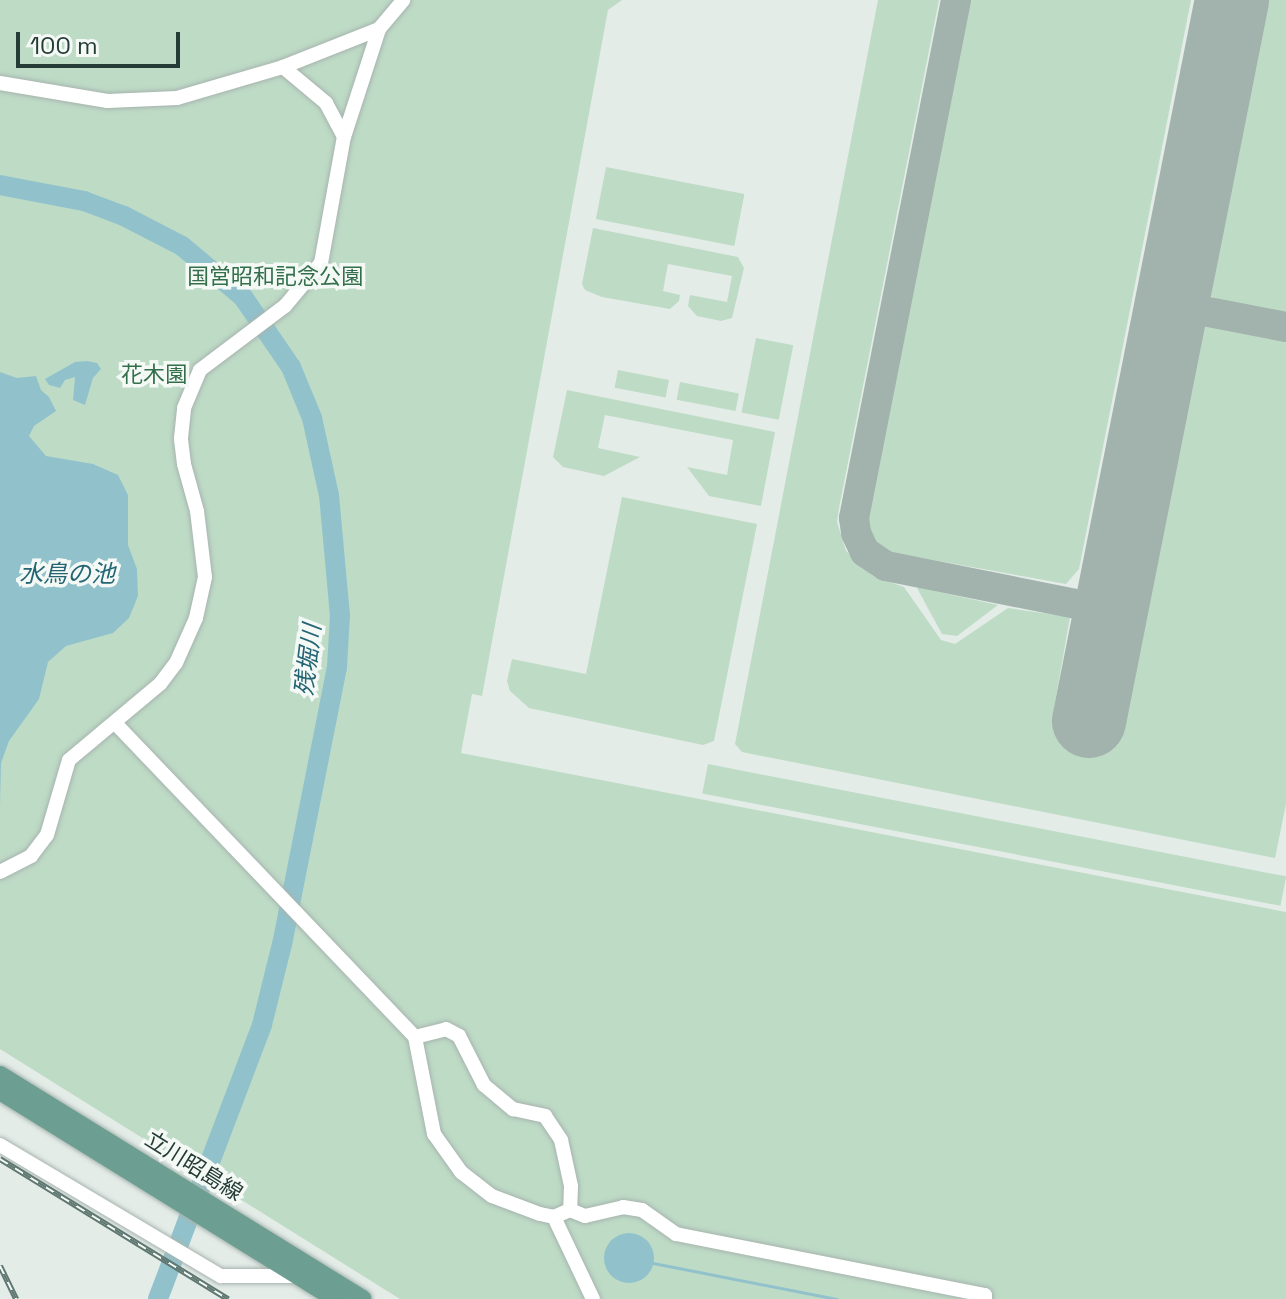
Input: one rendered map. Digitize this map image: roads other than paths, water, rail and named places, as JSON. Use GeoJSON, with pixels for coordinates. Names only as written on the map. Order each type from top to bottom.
{"type":"FeatureCollection","features":[{"type":"Feature","properties":{"kind":"main road","name":"立川昭島線"},"geometry":{"type":"LineString","coordinates":[[0,1075],[172,1190]]}},
{"type":"Feature","properties":{"kind":"main road","name":"立川昭島線"},"geometry":{"type":"LineString","coordinates":[[0,1091],[218,1218],[316,1287],[362,1299]]}},
{"type":"Feature","properties":{"kind":"main road","name":"立川昭島線"},"geometry":{"type":"LineString","coordinates":[[218,1218],[297,1276],[336,1299]]}},
{"type":"Feature","properties":{"kind":"street"},"geometry":{"type":"LineString","coordinates":[[0,872],[31,856],[47,835],[69,760],[160,684],[176,663],[196,618],[205,577],[197,511],[183,451],[184,408],[200,370],[280,308],[321,263],[344,137],[379,29],[403,0]]}},
{"type":"Feature","properties":{"kind":"street"},"geometry":{"type":"LineString","coordinates":[[0,83],[108,101],[177,98],[283,67],[379,29]]}},
{"type":"Feature","properties":{"kind":"street"},"geometry":{"type":"LineString","coordinates":[[283,67],[326,103],[344,137]]}},
{"type":"Feature","properties":{"kind":"street"},"geometry":{"type":"LineString","coordinates":[[115,723],[415,1037],[434,1134],[461,1172],[492,1196],[554,1217],[570,1210],[585,1216],[623,1207],[642,1210],[676,1234],[985,1295],[985,1299]]}},
{"type":"Feature","properties":{"kind":"street"},"geometry":{"type":"LineString","coordinates":[[415,1037],[446,1029],[459,1036],[484,1085],[513,1109],[545,1116],[561,1140],[571,1186],[570,1210]]}},
{"type":"Feature","properties":{"kind":"street"},"geometry":{"type":"LineString","coordinates":[[0,1145],[221,1276],[297,1276]]}},
{"type":"Feature","properties":{"kind":"street"},"geometry":{"type":"LineString","coordinates":[[554,1217],[593,1299]]}},
{"type":"Feature","properties":{"kind":"water"},"geometry":{"type":"Polygon","coordinates":[[[75,362],[97,363],[101,369],[93,378],[85,405],[73,400],[75,377],[65,380],[60,388],[49,385],[45,379],[75,362]]]}},
{"type":"Feature","properties":{"kind":"water","name":"水鳥の池"},"geometry":{"type":"Polygon","coordinates":[[[0,372],[17,378],[36,376],[41,390],[49,397],[56,411],[34,426],[29,436],[46,456],[93,464],[118,475],[128,495],[128,545],[137,569],[138,596],[129,618],[113,633],[66,646],[48,662],[39,699],[9,741],[1,763],[0,807],[0,372]]]}},
{"type":"Feature","properties":{"kind":"water"},"geometry":{"type":"Polygon","coordinates":[[[629,1233],[647,1240],[654,1258],[647,1276],[629,1283],[611,1276],[604,1258],[611,1240],[629,1233]]]}},
{"type":"Feature","properties":{"kind":"waterway","name":"残堀川"},"geometry":{"type":"LineString","coordinates":[[0,185],[84,201],[124,216],[182,246],[243,297],[291,367],[312,418],[329,495],[340,615],[337,667],[282,944],[262,1025],[158,1299]]}},
{"type":"Feature","properties":{"kind":"waterway"},"geometry":{"type":"LineString","coordinates":[[653,1263],[837,1299]]}},
{"type":"Feature","properties":{"kind":"railway"},"geometry":{"type":"LineString","coordinates":[[0,1159],[228,1299]]}},
{"type":"Feature","properties":{"kind":"railway"},"geometry":{"type":"LineString","coordinates":[[0,1266],[16,1299]]}},
{"type":"Feature","properties":{"kind":"park label","name":"国営昭和記念公園"},"geometry":{"type":"Point","coordinates":[275,277]}},
{"type":"Feature","properties":{"kind":"park label","name":"花木園"},"geometry":{"type":"Point","coordinates":[154,375]}}]}
